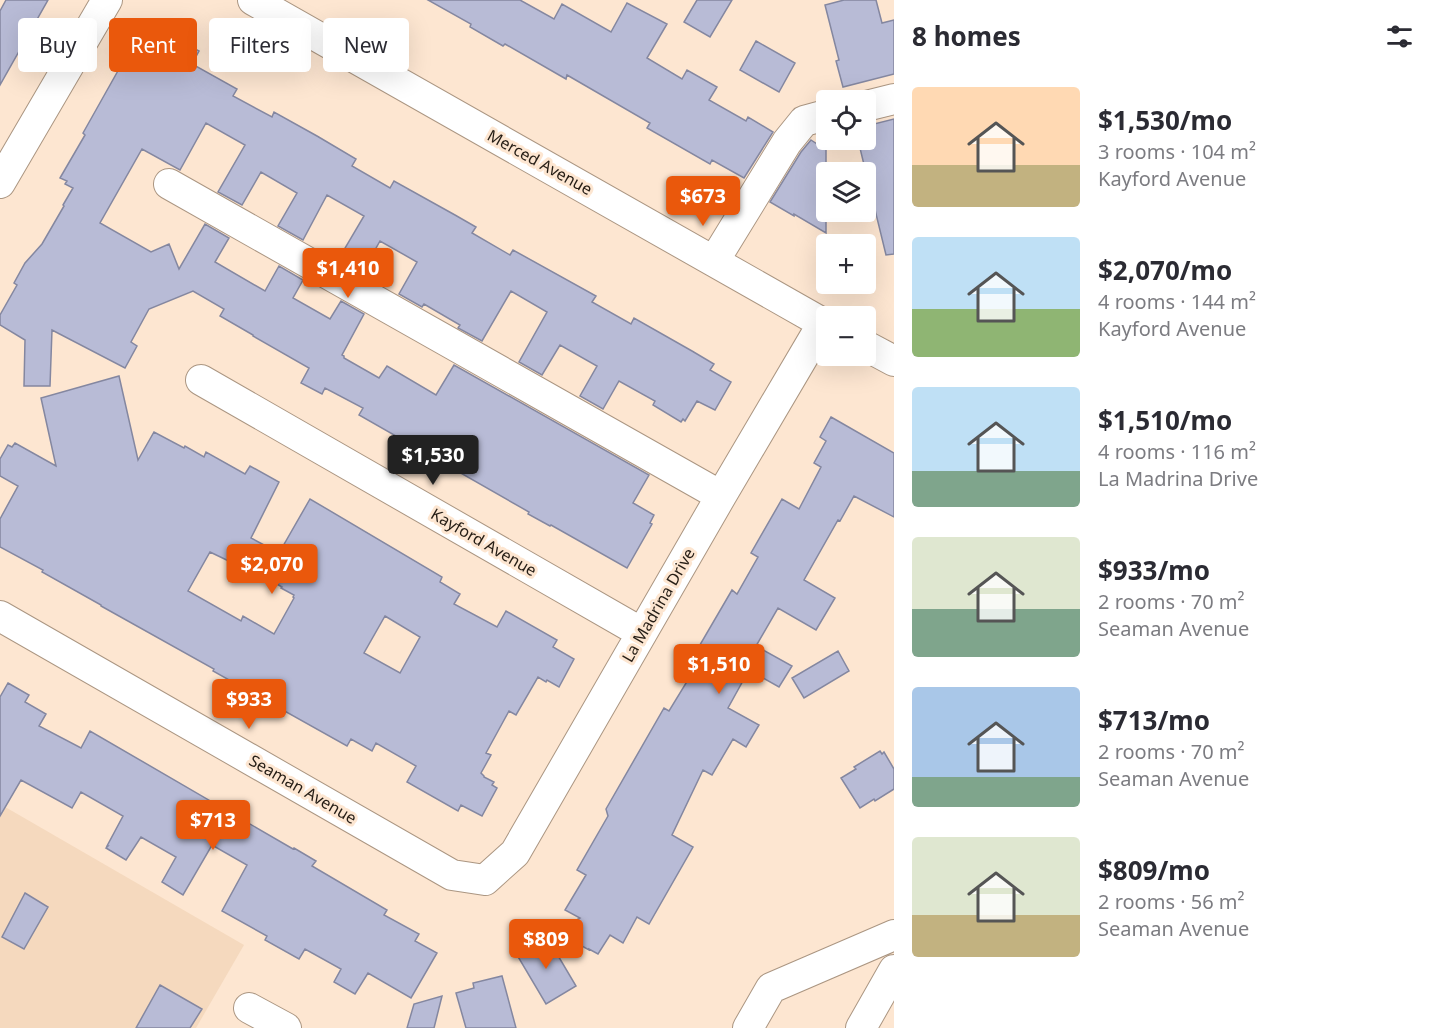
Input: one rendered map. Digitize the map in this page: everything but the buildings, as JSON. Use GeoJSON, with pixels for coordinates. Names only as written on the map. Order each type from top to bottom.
{"type":"FeatureCollection","features":[{"type":"Feature","properties":{"kind":"street"},"geometry":{"type":"LineString","coordinates":[[0,183],[107,0]]}},
{"type":"Feature","properties":{"kind":"street","name":"Merced Avenue"},"geometry":{"type":"LineString","coordinates":[[253,0],[816,319]]}},
{"type":"Feature","properties":{"kind":"street"},"geometry":{"type":"LineString","coordinates":[[876,103],[894,99]]}},
{"type":"Feature","properties":{"kind":"street"},"geometry":{"type":"LineString","coordinates":[[714,261],[787,142],[804,121],[816,118]]}},
{"type":"Feature","properties":{"kind":"street"},"geometry":{"type":"LineString","coordinates":[[169,184],[721,496]]}},
{"type":"Feature","properties":{"kind":"street","name":"La Madrina Drive"},"geometry":{"type":"LineString","coordinates":[[485,880],[515,853],[721,496],[816,339]]}},
{"type":"Feature","properties":{"kind":"street"},"geometry":{"type":"LineString","coordinates":[[876,351],[894,361]]}},
{"type":"Feature","properties":{"kind":"street","name":"Kayford Avenue"},"geometry":{"type":"LineString","coordinates":[[201,380],[642,633]]}},
{"type":"Feature","properties":{"kind":"street","name":"Seaman Avenue"},"geometry":{"type":"LineString","coordinates":[[0,616],[452,875],[485,880]]}},
{"type":"Feature","properties":{"kind":"street"},"geometry":{"type":"LineString","coordinates":[[748,1028],[771,988],[894,936]]}},
{"type":"Feature","properties":{"kind":"street"},"geometry":{"type":"LineString","coordinates":[[861,1028],[894,970]]}},
{"type":"Feature","properties":{"kind":"street"},"geometry":{"type":"LineString","coordinates":[[249,1008],[286,1028]]}},
{"type":"Feature","properties":{"kind":"shaded area"},"geometry":{"type":"Polygon","coordinates":[[[0,804],[244,945],[196,1028],[0,1028],[0,804]]]}}]}
